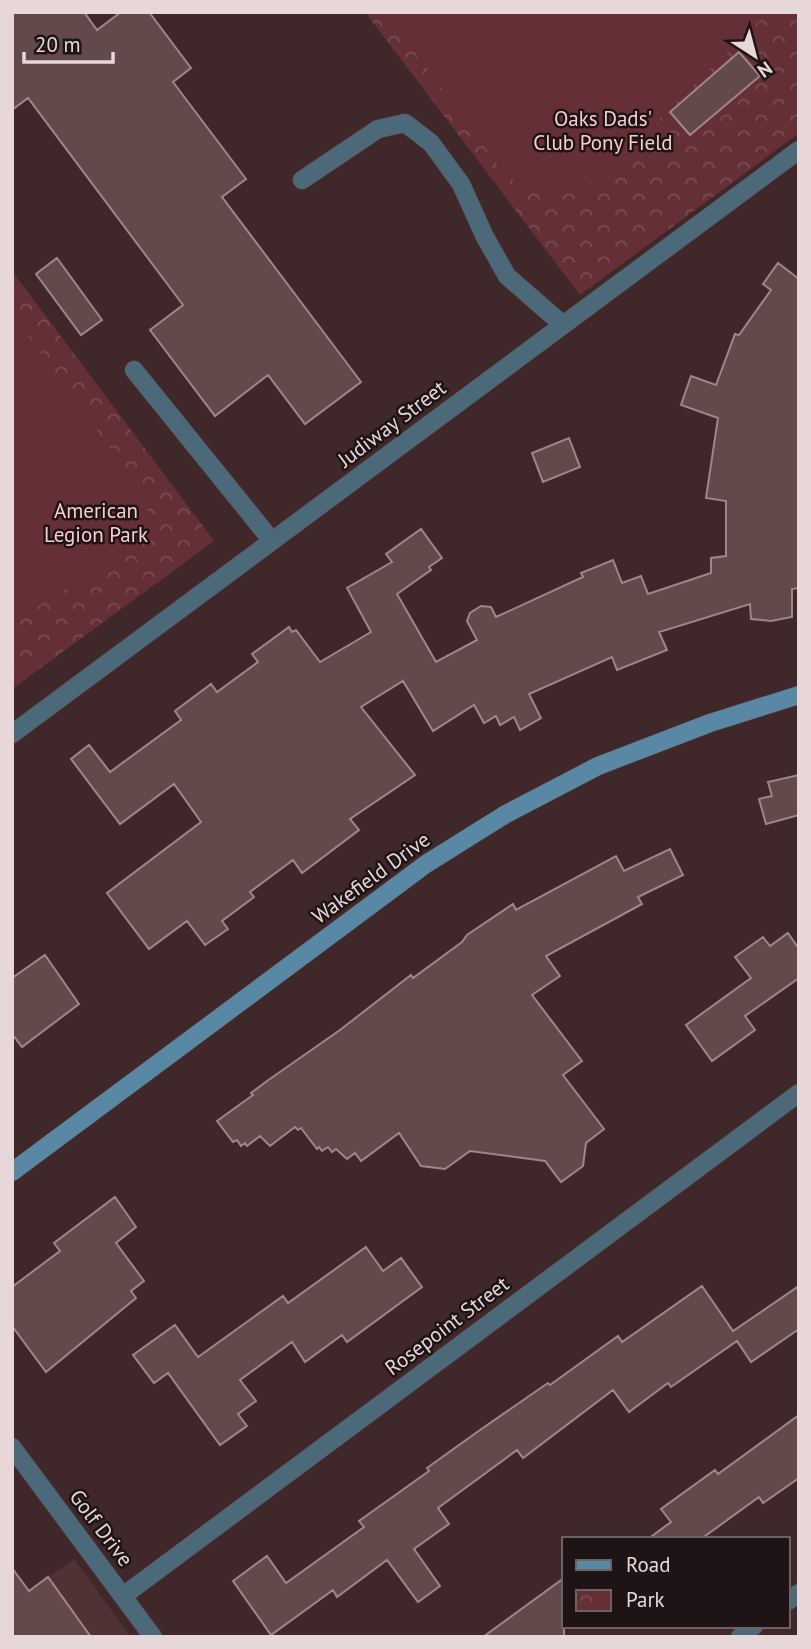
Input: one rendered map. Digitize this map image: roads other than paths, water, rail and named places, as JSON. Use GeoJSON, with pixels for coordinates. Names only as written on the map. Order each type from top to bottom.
{"type":"FeatureCollection","features":[{"type":"Feature","properties":{"kind":"street"},"geometry":{"type":"LineString","coordinates":[[302,180],[378,129],[405,123],[431,143],[461,184],[485,237],[507,276],[563,325]]}},
{"type":"Feature","properties":{"kind":"street","name":"Judiway Street"},"geometry":{"type":"LineString","coordinates":[[12,734],[799,150]]}},
{"type":"Feature","properties":{"kind":"street"},"geometry":{"type":"LineString","coordinates":[[134,370],[272,541]]}},
{"type":"Feature","properties":{"kind":"street","name":"Wakefield Drive"},"geometry":{"type":"LineString","coordinates":[[12,1172],[416,871],[506,814],[598,766],[710,723],[799,695]]}},
{"type":"Feature","properties":{"kind":"street","name":"Rosepoint Street"},"geometry":{"type":"LineString","coordinates":[[123,1596],[799,1093]]}},
{"type":"Feature","properties":{"kind":"street","name":"Golf Drive"},"geometry":{"type":"LineString","coordinates":[[12,1447],[153,1637]]}},
{"type":"Feature","properties":{"kind":"park label","name":"Oaks Dads' Club Pony Field"},"geometry":{"type":"Point","coordinates":[603,131]}},
{"type":"Feature","properties":{"kind":"park label","name":"American Legion Park"},"geometry":{"type":"Point","coordinates":[96,523]}}]}
